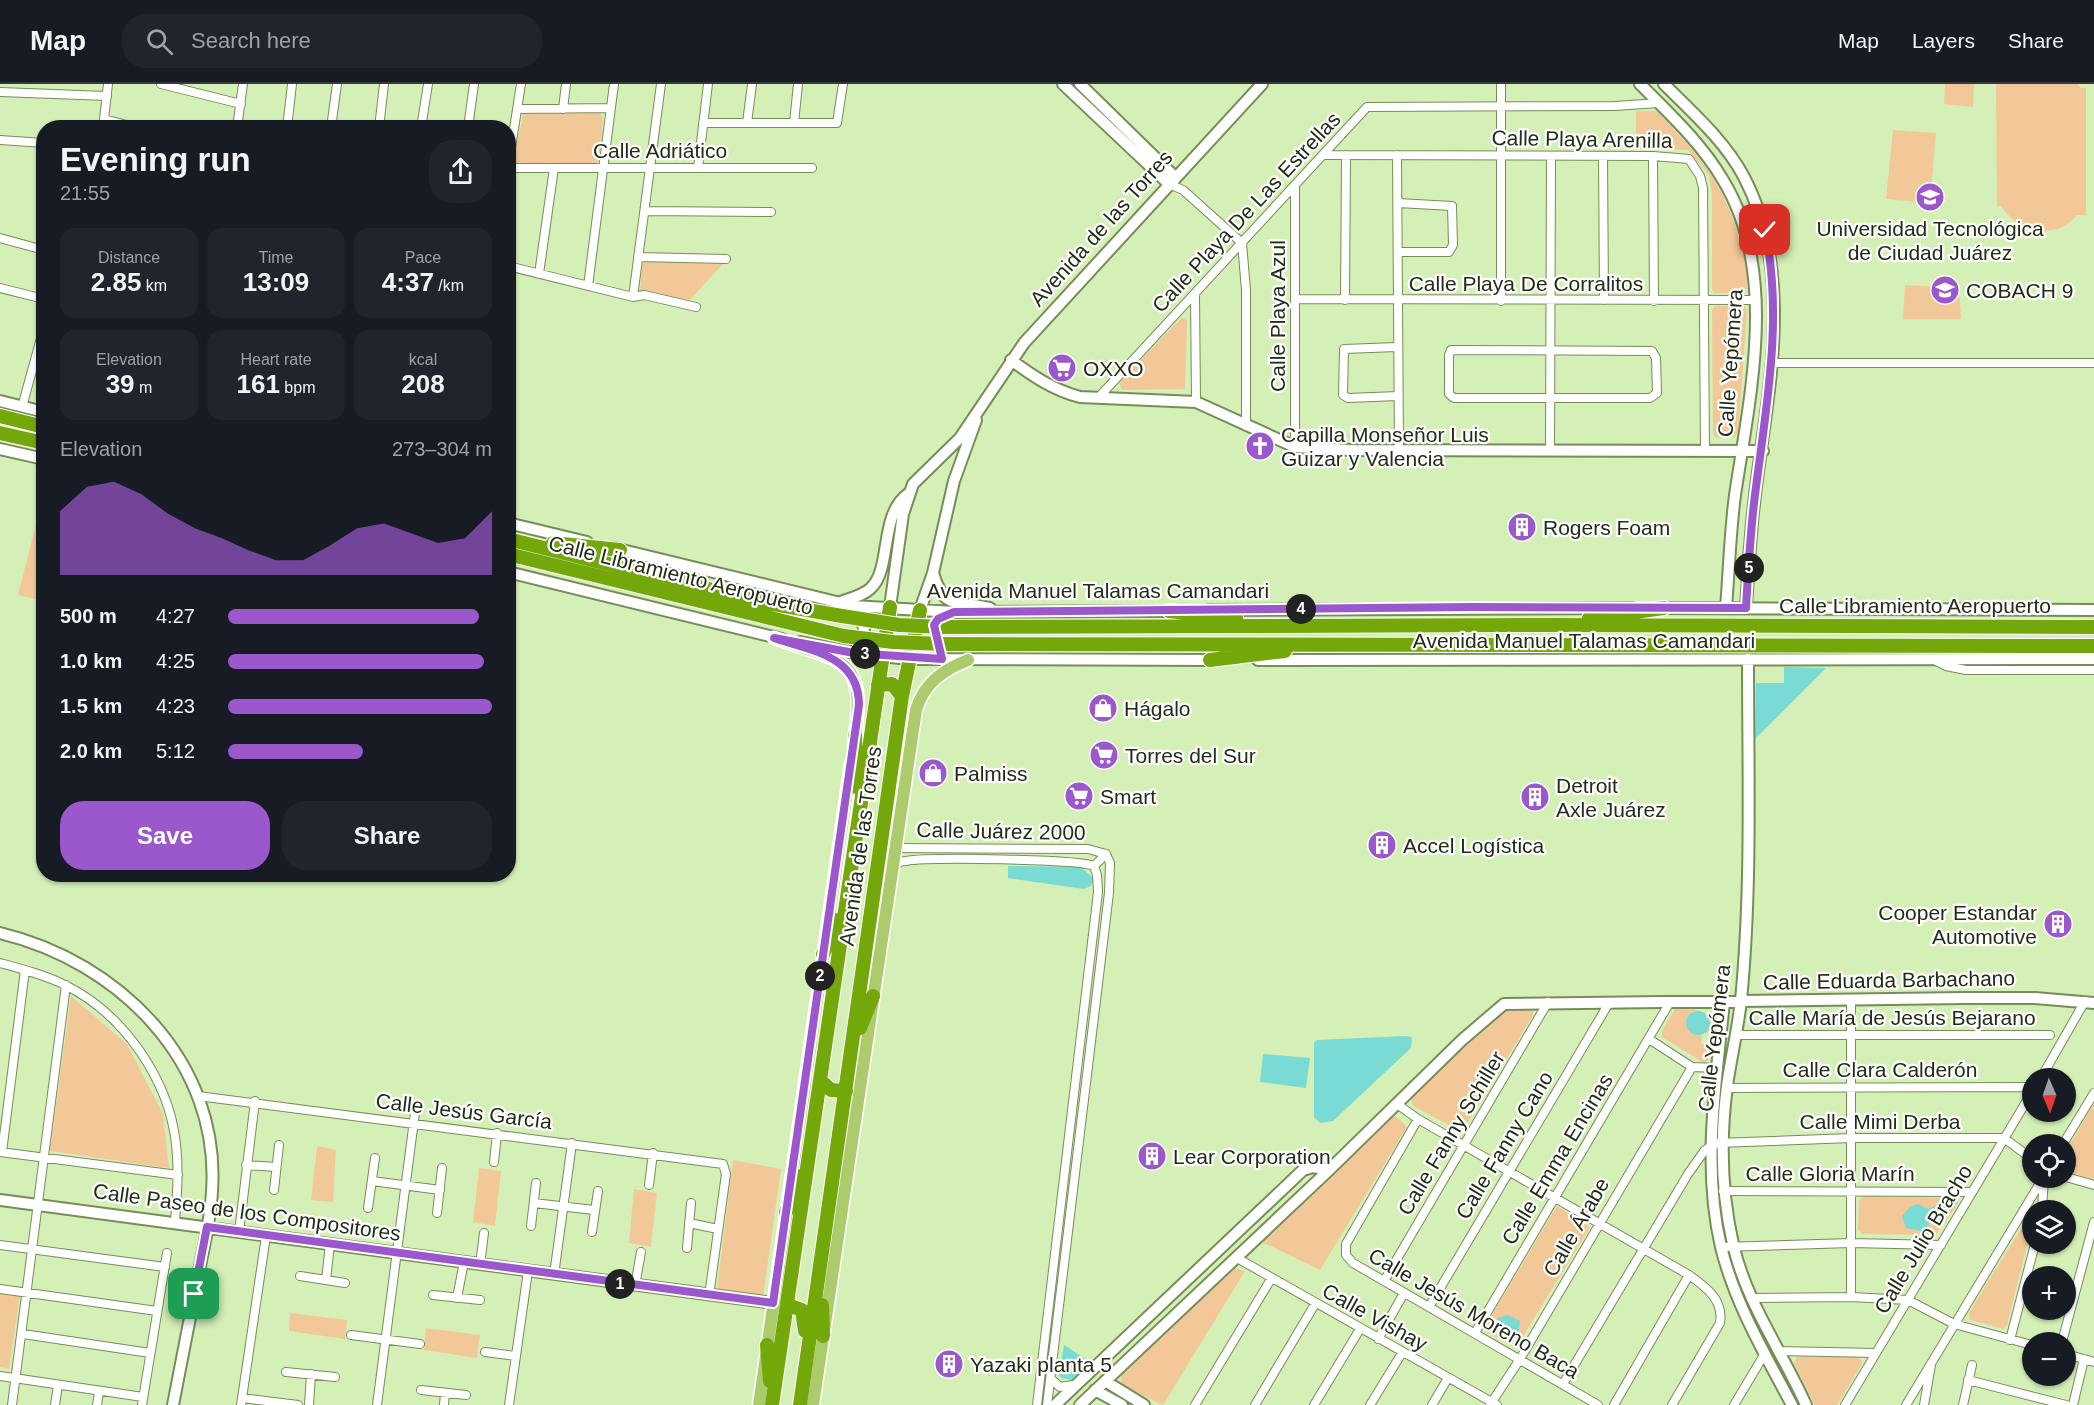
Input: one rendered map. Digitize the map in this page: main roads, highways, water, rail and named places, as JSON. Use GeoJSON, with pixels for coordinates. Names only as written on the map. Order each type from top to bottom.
{"type":"FeatureCollection","features":[{"type":"Feature","properties":{"kind":"highway"},"geometry":{"type":"LineString","coordinates":[[0,416],[36,425]]}},
{"type":"Feature","properties":{"kind":"highway"},"geometry":{"type":"LineString","coordinates":[[0,433],[36,441]]}},
{"type":"Feature","properties":{"kind":"highway"},"geometry":{"type":"LineString","coordinates":[[516,539],[620,550]]}},
{"type":"Feature","properties":{"kind":"highway","name":"Calle Libramiento Aeropuerto"},"geometry":{"type":"LineString","coordinates":[[516,540],[761,602],[836,610],[899,625],[944,627],[1307,625],[2094,627]]}},
{"type":"Feature","properties":{"kind":"highway","name":"Calle Libramiento Aeropuerto"},"geometry":{"type":"LineString","coordinates":[[516,556],[844,636],[893,642],[944,644],[2094,646]]}},
{"type":"Feature","properties":{"kind":"highway","name":"Avenida de las Torres"},"geometry":{"type":"LineString","coordinates":[[772,1405],[822,1082],[856,831],[890,607]]}},
{"type":"Feature","properties":{"kind":"highway"},"geometry":{"type":"LineString","coordinates":[[1533,625],[1664,608]]}},
{"type":"Feature","properties":{"kind":"highway","name":"Avenida de las Torres"},"geometry":{"type":"LineString","coordinates":[[800,1405],[902,696],[920,610]]}},
{"type":"Feature","properties":{"kind":"highway"},"geometry":{"type":"LineString","coordinates":[[1169,612],[1307,625]]}},
{"type":"Feature","properties":{"kind":"highway"},"geometry":{"type":"LineString","coordinates":[[1210,660],[1286,651],[1315,643]]}},
{"type":"Feature","properties":{"kind":"highway"},"geometry":{"type":"LineString","coordinates":[[878,685],[892,684],[902,696]]}},
{"type":"Feature","properties":{"kind":"highway"},"geometry":{"type":"LineString","coordinates":[[855,735],[856,831]]}},
{"type":"Feature","properties":{"kind":"highway"},"geometry":{"type":"LineString","coordinates":[[883,836],[896,848]]}},
{"type":"Feature","properties":{"kind":"highway"},"geometry":{"type":"LineString","coordinates":[[823,954],[847,906]]}},
{"type":"Feature","properties":{"kind":"highway"},"geometry":{"type":"LineString","coordinates":[[852,1046],[873,996]]}},
{"type":"Feature","properties":{"kind":"highway"},"geometry":{"type":"LineString","coordinates":[[822,1082],[831,1090],[846,1091]]}},
{"type":"Feature","properties":{"kind":"highway"},"geometry":{"type":"LineString","coordinates":[[814,1127],[830,1126],[840,1136]]}},
{"type":"Feature","properties":{"kind":"highway"},"geometry":{"type":"LineString","coordinates":[[786,1212],[811,1152]]}},
{"type":"Feature","properties":{"kind":"highway"},"geometry":{"type":"LineString","coordinates":[[818,1285],[822,1296],[824,1336]]}},
{"type":"Feature","properties":{"kind":"highway"},"geometry":{"type":"LineString","coordinates":[[788,1305],[799,1308],[805,1315],[805,1369]]}},
{"type":"Feature","properties":{"kind":"highway"},"geometry":{"type":"LineString","coordinates":[[767,1345],[772,1405]]}},
{"type":"Feature","properties":{"kind":"main road"},"geometry":{"type":"LineString","coordinates":[[1063,84],[1172,180]]}},
{"type":"Feature","properties":{"kind":"main road"},"geometry":{"type":"LineString","coordinates":[[1080,84],[1172,180]]}},
{"type":"Feature","properties":{"kind":"main road","name":"Avenida de las Torres"},"geometry":{"type":"LineString","coordinates":[[890,607],[908,494],[918,478],[952,447],[1011,360],[1172,180],[1262,84]]}},
{"type":"Feature","properties":{"kind":"main road","name":"Calle Yepómera"},"geometry":{"type":"LineString","coordinates":[[1640,84],[1711,161],[1732,197],[1751,252],[1756,300],[1744,450],[1733,514],[1726,608]]}},
{"type":"Feature","properties":{"kind":"main road","name":"Calle Yepómera"},"geometry":{"type":"LineString","coordinates":[[1664,84],[1727,152],[1743,175],[1765,230],[1773,276],[1771,363],[1763,451],[1754,504],[1746,608]]}},
{"type":"Feature","properties":{"kind":"main road"},"geometry":{"type":"LineString","coordinates":[[1011,360],[1051,387],[1080,397],[1196,402],[1295,447],[1399,450],[1763,451]]}},
{"type":"Feature","properties":{"kind":"main road"},"geometry":{"type":"LineString","coordinates":[[0,401],[36,410]]}},
{"type":"Feature","properties":{"kind":"main road","name":"Avenida de las Torres"},"geometry":{"type":"LineString","coordinates":[[920,610],[933,573],[949,499],[980,408]]}},
{"type":"Feature","properties":{"kind":"main road"},"geometry":{"type":"LineString","coordinates":[[0,449],[36,457]]}},
{"type":"Feature","properties":{"kind":"main road"},"geometry":{"type":"LineString","coordinates":[[836,610],[874,584],[894,512],[899,501],[908,494]]}},
{"type":"Feature","properties":{"kind":"main road","name":"Avenida Manuel Talamas Camandari"},"geometry":{"type":"LineString","coordinates":[[516,524],[620,550],[836,610],[853,606],[954,612],[1169,612],[1473,607],[2094,610]]}},
{"type":"Feature","properties":{"kind":"main road"},"geometry":{"type":"LineString","coordinates":[[933,573],[939,592],[945,600],[1008,612]]}},
{"type":"Feature","properties":{"kind":"main road","name":"Avenida Manuel Talamas Camandari"},"geometry":{"type":"LineString","coordinates":[[516,574],[774,638],[854,653],[909,659],[2094,658]]}},
{"type":"Feature","properties":{"kind":"main road"},"geometry":{"type":"LineString","coordinates":[[853,606],[863,614],[865,620],[860,644],[854,653]]}},
{"type":"Feature","properties":{"kind":"main road"},"geometry":{"type":"LineString","coordinates":[[942,659],[934,625],[938,619],[954,612]]}},
{"type":"Feature","properties":{"kind":"main road","name":"Avenida de las Torres"},"geometry":{"type":"LineString","coordinates":[[759,1405],[859,694],[854,678],[848,669],[835,660],[774,638]]}},
{"type":"Feature","properties":{"kind":"main road","name":"Calle Yepómera"},"geometry":{"type":"LineString","coordinates":[[1748,659],[1748,840],[1741,1002],[1727,1088],[1722,1141],[1724,1191],[1734,1246],[1751,1298],[1806,1405]]}},
{"type":"Feature","properties":{"kind":"main road","name":"Avenida de las Torres"},"geometry":{"type":"LineString","coordinates":[[813,1405],[873,996],[920,698],[940,673],[968,660]]}},
{"type":"Feature","properties":{"kind":"main road"},"geometry":{"type":"LineString","coordinates":[[0,933],[59,952],[87,966],[129,997],[170,1046],[198,1096],[210,1142],[212,1168],[207,1227],[173,1405]]}},
{"type":"Feature","properties":{"kind":"main road","name":"Calle Eduarda Barbachano"},"geometry":{"type":"LineString","coordinates":[[1329,1170],[1494,1010],[1504,1004],[2035,998],[2089,1002]]}},
{"type":"Feature","properties":{"kind":"main road","name":"Calle Yepómera"},"geometry":{"type":"LineString","coordinates":[[1724,1002],[1710,1146],[1713,1198],[1721,1247],[1737,1297],[1764,1354],[1792,1405]]}},
{"type":"Feature","properties":{"kind":"main road"},"geometry":{"type":"LineString","coordinates":[[1055,1405],[1297,1175],[1309,1167],[1329,1170]]}},
{"type":"Feature","properties":{"kind":"main road"},"geometry":{"type":"LineString","coordinates":[[1080,1405],[1329,1170]]}},
{"type":"Feature","properties":{"kind":"main road","name":"Calle Paseo de los Compositores"},"geometry":{"type":"LineString","coordinates":[[0,1200],[773,1303]]}},
{"type":"Feature","properties":{"kind":"main road"},"geometry":{"type":"LineString","coordinates":[[1105,1382],[1143,1405]]}},
{"type":"Feature","properties":{"kind":"main road"},"geometry":{"type":"LineString","coordinates":[[1095,1390],[1122,1405]]}},
{"type":"Feature","properties":{"kind":"water"},"geometry":{"type":"Polygon","coordinates":[[[1784,667],[1826,668],[1755,739],[1756,683],[1784,683],[1784,667]]]}},
{"type":"Feature","properties":{"kind":"water"},"geometry":{"type":"Polygon","coordinates":[[[1008,866],[1081,867],[1094,879],[1091,886],[1084,889],[1008,878],[1008,866]]]}},
{"type":"Feature","properties":{"kind":"water"},"geometry":{"type":"Polygon","coordinates":[[[1698,1011],[1703,1012],[1709,1018],[1709,1028],[1703,1034],[1698,1035],[1693,1034],[1687,1028],[1686,1023],[1687,1018],[1693,1012],[1698,1011]]]}},
{"type":"Feature","properties":{"kind":"water"},"geometry":{"type":"Polygon","coordinates":[[[1412,1037],[1411,1048],[1333,1121],[1320,1123],[1314,1117],[1314,1043],[1317,1040],[1412,1037]]]}},
{"type":"Feature","properties":{"kind":"water"},"geometry":{"type":"Polygon","coordinates":[[[1263,1054],[1310,1058],[1306,1088],[1260,1082],[1263,1054]]]}},
{"type":"Feature","properties":{"kind":"water"},"geometry":{"type":"Polygon","coordinates":[[[1955,1198],[1958,1203],[1931,1214],[1928,1227],[1921,1231],[1906,1228],[1902,1216],[1910,1207],[1918,1204],[1928,1209],[1955,1198]]]}},
{"type":"Feature","properties":{"kind":"water"},"geometry":{"type":"Polygon","coordinates":[[[1508,1315],[1520,1321],[1516,1348],[1495,1326],[1498,1318],[1508,1315]]]}},
{"type":"Feature","properties":{"kind":"water"},"geometry":{"type":"Polygon","coordinates":[[[1064,1345],[1090,1362],[1071,1380],[1061,1378],[1059,1375],[1064,1345]]]}},
{"type":"Feature","properties":{"kind":"place","name":"Universidad Tecnológica de Ciudad Juárez"},"geometry":{"type":"Point","coordinates":[1930,197]}},
{"type":"Feature","properties":{"kind":"place","name":"COBACH 9"},"geometry":{"type":"Point","coordinates":[1945,290]}},
{"type":"Feature","properties":{"kind":"place","name":"OXXO"},"geometry":{"type":"Point","coordinates":[1062,368]}},
{"type":"Feature","properties":{"kind":"place","name":"Capilla Monseñor Luis Guizar y Valencia"},"geometry":{"type":"Point","coordinates":[1260,446]}},
{"type":"Feature","properties":{"kind":"place","name":"Rogers Foam"},"geometry":{"type":"Point","coordinates":[1522,527]}},
{"type":"Feature","properties":{"kind":"place","name":"Hágalo"},"geometry":{"type":"Point","coordinates":[1103,708]}},
{"type":"Feature","properties":{"kind":"place","name":"Torres del Sur"},"geometry":{"type":"Point","coordinates":[1104,755]}},
{"type":"Feature","properties":{"kind":"place","name":"Palmiss"},"geometry":{"type":"Point","coordinates":[933,773]}},
{"type":"Feature","properties":{"kind":"place","name":"Smart"},"geometry":{"type":"Point","coordinates":[1079,796]}},
{"type":"Feature","properties":{"kind":"place","name":"Detroit Axle Juárez"},"geometry":{"type":"Point","coordinates":[1535,797]}},
{"type":"Feature","properties":{"kind":"place","name":"Accel Logística"},"geometry":{"type":"Point","coordinates":[1382,845]}},
{"type":"Feature","properties":{"kind":"place","name":"Cooper Estandar Automotive"},"geometry":{"type":"Point","coordinates":[2058,924]}},
{"type":"Feature","properties":{"kind":"place","name":"Lear Corporation"},"geometry":{"type":"Point","coordinates":[1152,1156]}},
{"type":"Feature","properties":{"kind":"place","name":"Yazaki planta 5"},"geometry":{"type":"Point","coordinates":[949,1364]}}]}
